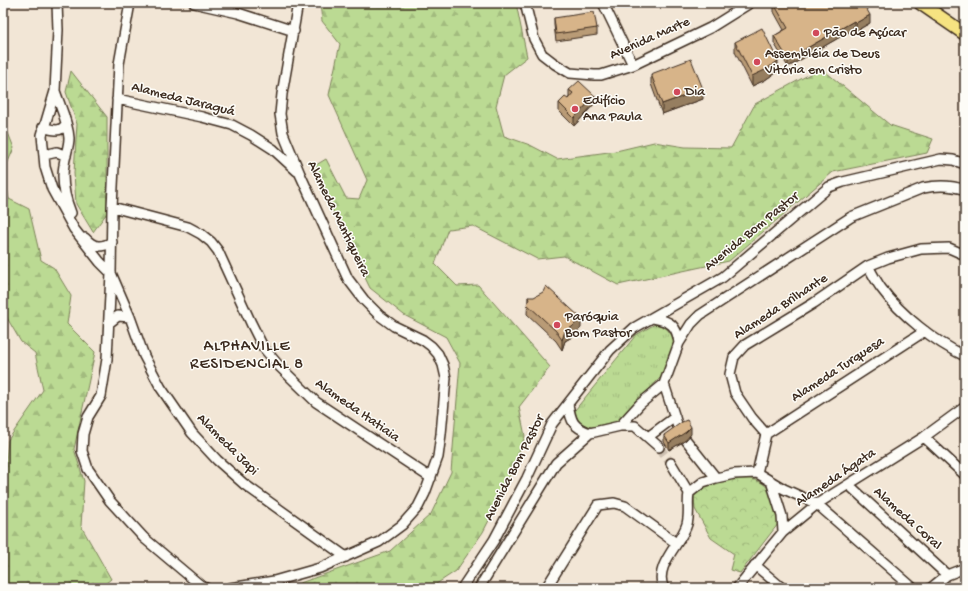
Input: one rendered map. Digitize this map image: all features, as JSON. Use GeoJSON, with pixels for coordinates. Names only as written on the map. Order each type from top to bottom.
{"type":"FeatureCollection","features":[{"type":"Feature","properties":{"kind":"main road"},"geometry":{"type":"LineString","coordinates":[[920,3],[965,34]]}},
{"type":"Feature","properties":{"kind":"street"},"geometry":{"type":"LineString","coordinates":[[57,3],[58,30],[55,91],[42,134],[45,167],[52,189],[74,229],[100,262],[111,273]]}},
{"type":"Feature","properties":{"kind":"street"},"geometry":{"type":"LineString","coordinates":[[130,3],[119,64],[107,359],[104,382],[100,396],[88,417],[83,434],[82,451],[88,468],[110,501],[144,538],[200,585],[206,588]]}},
{"type":"Feature","properties":{"kind":"street"},"geometry":{"type":"LineString","coordinates":[[194,3],[238,12],[294,31]]}},
{"type":"Feature","properties":{"kind":"street","name":"Alameda Mantiqueira"},"geometry":{"type":"LineString","coordinates":[[230,588],[274,581],[320,568],[379,542],[402,525],[418,508],[438,457],[441,434],[446,378],[443,365],[438,354],[424,340],[394,326],[379,315],[364,300],[348,279],[283,133],[280,114],[282,94],[298,3]]}},
{"type":"Feature","properties":{"kind":"street","name":"Avenida Marte"},"geometry":{"type":"LineString","coordinates":[[525,3],[534,39],[542,54],[570,73],[590,75],[601,75],[633,65],[710,28],[750,3]]}},
{"type":"Feature","properties":{"kind":"street"},"geometry":{"type":"LineString","coordinates":[[603,3],[633,65]]}},
{"type":"Feature","properties":{"kind":"street"},"geometry":{"type":"LineString","coordinates":[[55,91],[66,124],[69,144],[64,167],[65,198],[71,214],[89,243],[96,247],[103,247],[112,242]]}},
{"type":"Feature","properties":{"kind":"street","name":"Alameda Jaraguá"},"geometry":{"type":"LineString","coordinates":[[117,99],[232,125],[273,149],[300,174]]}},
{"type":"Feature","properties":{"kind":"street"},"geometry":{"type":"LineString","coordinates":[[43,127],[50,130],[60,130],[66,124]]}},
{"type":"Feature","properties":{"kind":"street"},"geometry":{"type":"LineString","coordinates":[[44,155],[57,152],[66,156]]}},
{"type":"Feature","properties":{"kind":"street","name":"Avenida Bom Pastor"},"geometry":{"type":"LineString","coordinates":[[462,588],[494,540],[527,478],[552,424],[610,350],[634,328],[723,277],[829,187],[843,182],[942,159],[953,160],[965,164]]}},
{"type":"Feature","properties":{"kind":"street"},"geometry":{"type":"LineString","coordinates":[[620,426],[640,404],[664,384],[679,343],[691,324],[700,314],[851,216],[923,188],[946,186],[965,190]]}},
{"type":"Feature","properties":{"kind":"street","name":"Alameda Itatiaia"},"geometry":{"type":"LineString","coordinates":[[112,207],[188,226],[211,242],[218,251],[263,347],[279,366],[316,402],[431,478]]}},
{"type":"Feature","properties":{"kind":"street","name":"Alameda Brilhante"},"geometry":{"type":"LineString","coordinates":[[766,434],[752,418],[735,392],[730,374],[734,357],[745,345],[814,303],[868,266],[888,258],[921,249],[949,248],[965,255]]}},
{"type":"Feature","properties":{"kind":"street"},"geometry":{"type":"LineString","coordinates":[[868,266],[880,288],[895,305],[925,331],[949,349],[965,356]]}},
{"type":"Feature","properties":{"kind":"street","name":"Alameda Japi"},"geometry":{"type":"LineString","coordinates":[[111,273],[130,317],[144,356],[160,388],[192,433],[217,460],[244,484],[346,557]]}},
{"type":"Feature","properties":{"kind":"street"},"geometry":{"type":"LineString","coordinates":[[109,322],[118,316],[130,317]]}},
{"type":"Feature","properties":{"kind":"street"},"geometry":{"type":"LineString","coordinates":[[653,318],[666,321],[674,327],[678,334],[679,343]]}},
{"type":"Feature","properties":{"kind":"street","name":"Alameda Turquesa"},"geometry":{"type":"LineString","coordinates":[[766,434],[925,331]]}},
{"type":"Feature","properties":{"kind":"street"},"geometry":{"type":"LineString","coordinates":[[664,384],[683,436],[716,478]]}},
{"type":"Feature","properties":{"kind":"street"},"geometry":{"type":"LineString","coordinates":[[568,404],[571,419],[575,426],[580,430],[590,433]]}},
{"type":"Feature","properties":{"kind":"street","name":"Alameda Ágata"},"geometry":{"type":"LineString","coordinates":[[737,588],[783,532],[817,504],[924,437],[965,408]]}},
{"type":"Feature","properties":{"kind":"street"},"geometry":{"type":"LineString","coordinates":[[648,438],[675,417]]}},
{"type":"Feature","properties":{"kind":"street"},"geometry":{"type":"LineString","coordinates":[[620,426],[635,426],[659,447]]}},
{"type":"Feature","properties":{"kind":"street","name":"Avenida Bom Pastor"},"geometry":{"type":"LineString","coordinates":[[479,588],[556,463],[590,433],[620,426]]}},
{"type":"Feature","properties":{"kind":"street"},"geometry":{"type":"LineString","coordinates":[[757,473],[766,434]]}},
{"type":"Feature","properties":{"kind":"street"},"geometry":{"type":"LineString","coordinates":[[924,437],[965,475]]}},
{"type":"Feature","properties":{"kind":"street"},"geometry":{"type":"LineString","coordinates":[[664,588],[662,584],[662,572],[664,562],[684,532],[688,522],[690,508],[688,494],[672,463]]}},
{"type":"Feature","properties":{"kind":"street"},"geometry":{"type":"LineString","coordinates":[[688,494],[703,482],[716,478],[734,474],[757,473],[817,504],[913,588]]}},
{"type":"Feature","properties":{"kind":"street"},"geometry":{"type":"LineString","coordinates":[[771,480],[782,516],[783,532]]}},
{"type":"Feature","properties":{"kind":"street","name":"Alameda Coral"},"geometry":{"type":"LineString","coordinates":[[849,485],[947,575]]}},
{"type":"Feature","properties":{"kind":"street"},"geometry":{"type":"LineString","coordinates":[[546,588],[598,505],[614,503],[625,506],[676,543]]}},
{"type":"Feature","properties":{"kind":"street"},"geometry":{"type":"LineString","coordinates":[[755,565],[782,588]]}},
{"type":"Feature","properties":{"kind":"street"},"geometry":{"type":"LineString","coordinates":[[931,588],[947,575],[965,568]]}},
{"type":"Feature","properties":{"kind":"green space"},"geometry":{"type":"Polygon","coordinates":[[[320,3],[516,3],[527,57],[504,75],[496,106],[504,136],[530,145],[557,159],[616,151],[654,142],[685,147],[731,148],[755,104],[821,68],[890,125],[933,139],[927,153],[833,172],[729,261],[618,285],[564,256],[537,259],[473,226],[448,229],[435,264],[457,286],[478,285],[550,367],[519,407],[525,436],[500,499],[483,532],[456,571],[430,588],[286,588],[390,551],[431,514],[451,472],[460,363],[446,337],[404,315],[370,288],[316,176],[316,165],[326,159],[346,198],[359,199],[367,180],[329,95],[340,44],[322,21],[320,3]]]}},
{"type":"Feature","properties":{"kind":"green space"},"geometry":{"type":"Polygon","coordinates":[[[71,71],[107,117],[107,213],[93,232],[76,204],[74,173],[77,124],[66,92],[71,71]]]}},
{"type":"Feature","properties":{"kind":"green space"},"geometry":{"type":"Polygon","coordinates":[[[3,120],[14,148],[4,171],[9,199],[29,209],[41,260],[54,268],[71,296],[67,324],[95,352],[74,449],[84,481],[81,526],[111,579],[100,588],[3,588],[3,474],[5,473],[8,440],[43,390],[35,353],[21,342],[3,311],[3,120]]]}},
{"type":"Feature","properties":{"kind":"green space"},"geometry":{"type":"Polygon","coordinates":[[[657,323],[667,329],[676,341],[671,358],[662,376],[617,422],[586,428],[579,420],[575,410],[636,335],[657,323]]]}},
{"type":"Feature","properties":{"kind":"green space"},"geometry":{"type":"Polygon","coordinates":[[[747,478],[756,480],[768,488],[774,500],[778,524],[740,573],[730,570],[734,554],[711,538],[695,509],[694,498],[697,489],[709,481],[747,478]]]}},
{"type":"Feature","properties":{"kind":"building","name":"Pão de Açúcar"},"geometry":{"type":"Polygon","coordinates":[[[863,3],[870,15],[856,23],[854,21],[788,59],[774,36],[788,28],[774,4],[863,3]]]}},
{"type":"Feature","properties":{"kind":"building"},"geometry":{"type":"Polygon","coordinates":[[[594,12],[597,28],[556,34],[554,18],[594,12]]]}},
{"type":"Feature","properties":{"kind":"building","name":"Assembléia de Deus Vitória em Cristo"},"geometry":{"type":"Polygon","coordinates":[[[762,28],[778,61],[765,70],[752,76],[735,42],[762,28]]]}},
{"type":"Feature","properties":{"kind":"building","name":"Dia"},"geometry":{"type":"Polygon","coordinates":[[[691,59],[703,89],[662,104],[651,74],[691,59]]]}},
{"type":"Feature","properties":{"kind":"building","name":"Edifício Ana Paula"},"geometry":{"type":"Polygon","coordinates":[[[579,81],[595,96],[574,118],[559,103],[565,97],[568,99],[573,93],[569,90],[579,81]]]}},
{"type":"Feature","properties":{"kind":"building"},"geometry":{"type":"Polygon","coordinates":[[[546,286],[581,318],[572,327],[565,331],[562,340],[556,331],[527,304],[529,300],[528,297],[534,297],[543,292],[546,286]]]}},
{"type":"Feature","properties":{"kind":"building"},"geometry":{"type":"Polygon","coordinates":[[[687,420],[691,427],[669,443],[664,435],[687,420]]]}},
{"type":"Feature","properties":{"kind":"tunnel"},"geometry":{"type":"LineString","coordinates":[[659,447],[671,463]]}},
{"type":"Feature","properties":{"kind":"place","name":"Pão de Açúcar"},"geometry":{"type":"Point","coordinates":[816,33]}},
{"type":"Feature","properties":{"kind":"place","name":"Assembléia de Deus Vitória em Cristo"},"geometry":{"type":"Point","coordinates":[757,62]}},
{"type":"Feature","properties":{"kind":"place","name":"Dia"},"geometry":{"type":"Point","coordinates":[677,92]}},
{"type":"Feature","properties":{"kind":"place","name":"Edifício Ana Paula"},"geometry":{"type":"Point","coordinates":[575,109]}},
{"type":"Feature","properties":{"kind":"place","name":"Paróquia Bom Pastor"},"geometry":{"type":"Point","coordinates":[557,325]}},
{"type":"Feature","properties":{"kind":"district","name":"ALPHAVILLE RESIDENCIAL 8"},"geometry":{"type":"Point","coordinates":[247,356]}}]}
